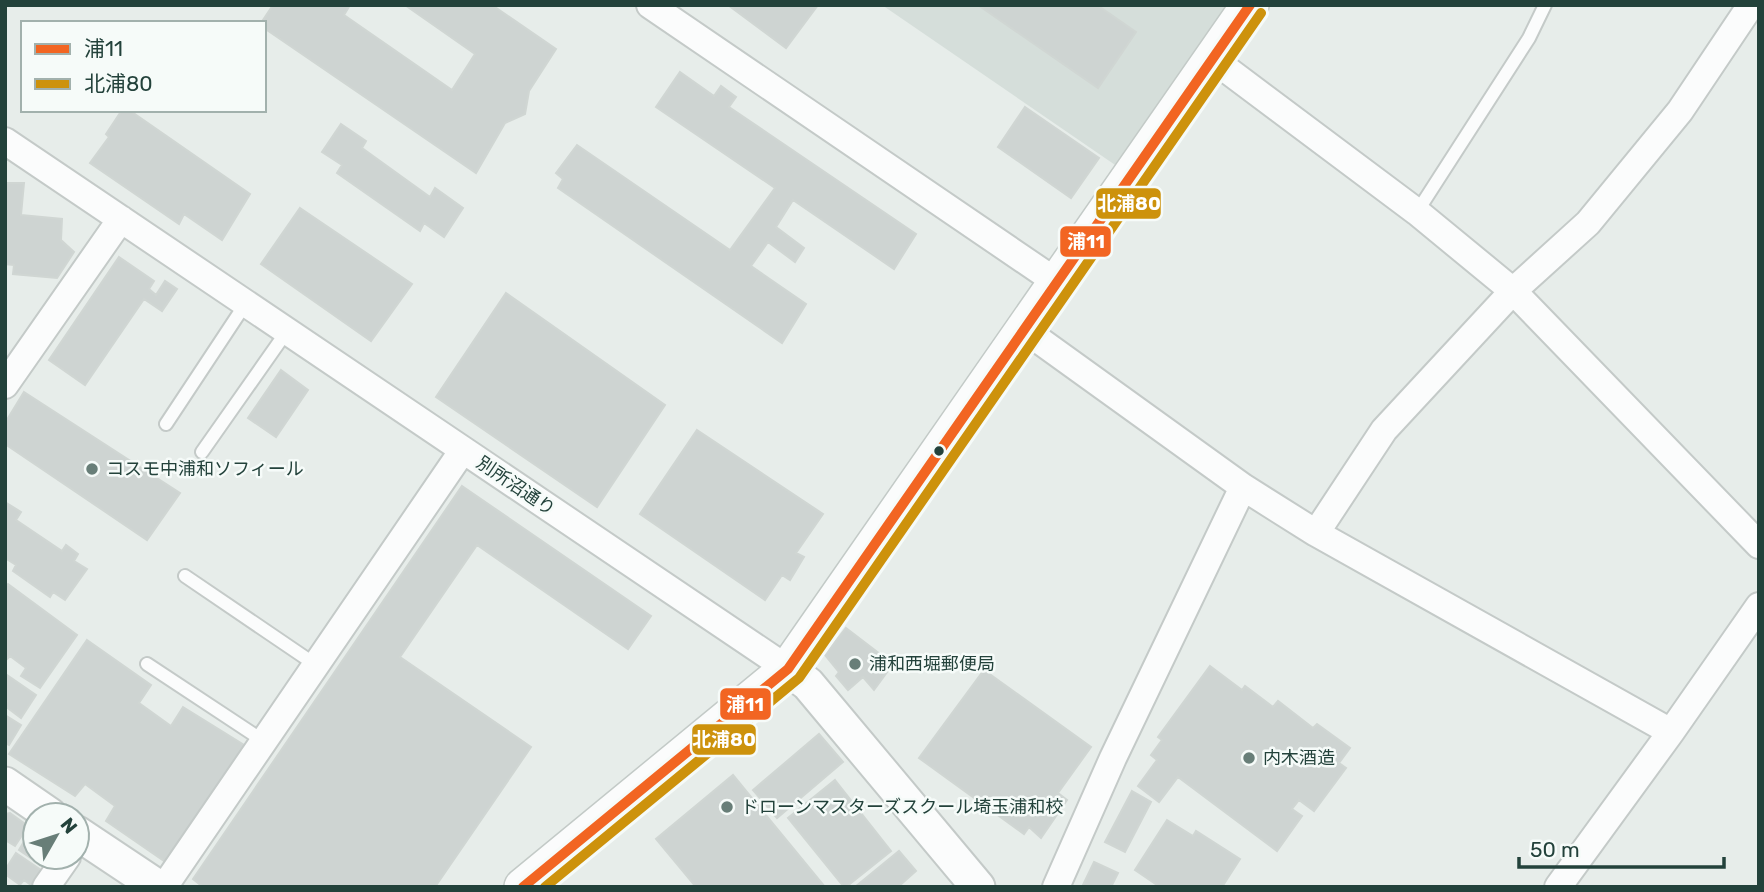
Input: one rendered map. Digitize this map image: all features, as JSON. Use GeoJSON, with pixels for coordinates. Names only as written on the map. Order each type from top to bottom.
{"type":"FeatureCollection","features":[{"type":"Feature","properties":{"kind":"main road"},"geometry":{"type":"LineString","coordinates":[[523,887],[788,669],[1250,5]]}},
{"type":"Feature","properties":{"kind":"street"},"geometry":{"type":"LineString","coordinates":[[650,5],[1058,284]]}},
{"type":"Feature","properties":{"kind":"street"},"geometry":{"type":"LineString","coordinates":[[1317,533],[1384,430],[1513,291],[1588,223],[1680,111],[1751,5]]}},
{"type":"Feature","properties":{"kind":"street"},"geometry":{"type":"LineString","coordinates":[[1214,60],[1417,212],[1513,291],[1759,545]]}},
{"type":"Feature","properties":{"kind":"street","name":"別所沼通り"},"geometry":{"type":"LineString","coordinates":[[5,141],[808,684],[978,887]]}},
{"type":"Feature","properties":{"kind":"street"},"geometry":{"type":"LineString","coordinates":[[5,385],[121,219]]}},
{"type":"Feature","properties":{"kind":"street"},"geometry":{"type":"LineString","coordinates":[[1026,330],[1243,487],[1317,533],[1671,732]]}},
{"type":"Feature","properties":{"kind":"street"},"geometry":{"type":"LineString","coordinates":[[91,850],[157,886],[316,665],[463,450]]}},
{"type":"Feature","properties":{"kind":"street"},"geometry":{"type":"LineString","coordinates":[[1056,887],[1113,758],[1243,487]]}},
{"type":"Feature","properties":{"kind":"street"},"geometry":{"type":"LineString","coordinates":[[1558,887],[1759,606]]}},
{"type":"Feature","properties":{"kind":"street"},"geometry":{"type":"LineString","coordinates":[[5,785],[29,801]]}},
{"type":"Feature","properties":{"kind":"street"},"geometry":{"type":"LineString","coordinates":[[46,887],[57,871]]}},
{"type":"Feature","properties":{"kind":"lane"},"geometry":{"type":"LineString","coordinates":[[1417,212],[1529,38],[1545,5]]}},
{"type":"Feature","properties":{"kind":"lane"},"geometry":{"type":"LineString","coordinates":[[166,424],[246,303]]}},
{"type":"Feature","properties":{"kind":"lane"},"geometry":{"type":"LineString","coordinates":[[202,452],[287,331]]}},
{"type":"Feature","properties":{"kind":"lane"},"geometry":{"type":"LineString","coordinates":[[185,576],[316,665]]}},
{"type":"Feature","properties":{"kind":"lane"},"geometry":{"type":"LineString","coordinates":[[147,664],[262,740]]}},
{"type":"Feature","properties":{"kind":"shaded area"},"geometry":{"type":"Polygon","coordinates":[[[882,5],[1234,5],[1121,169],[882,5]]]}},
{"type":"Feature","properties":{"kind":"building"},"geometry":{"type":"Polygon","coordinates":[[[273,5],[350,5],[344,15],[452,90],[475,54],[405,5],[492,5],[556,49],[529,91],[525,114],[505,123],[476,173],[266,29],[266,21],[262,21],[273,5]]]}},
{"type":"Feature","properties":{"kind":"building"},"geometry":{"type":"Polygon","coordinates":[[[728,5],[818,5],[786,48],[728,5]]]}},
{"type":"Feature","properties":{"kind":"building"},"geometry":{"type":"Polygon","coordinates":[[[978,5],[1097,5],[1136,32],[1098,88],[978,5]]]}},
{"type":"Feature","properties":{"kind":"building"},"geometry":{"type":"Polygon","coordinates":[[[680,72],[714,96],[721,86],[736,97],[729,107],[916,234],[894,269],[793,200],[776,227],[804,248],[795,262],[768,242],[751,266],[806,304],[782,343],[558,188],[563,179],[556,173],[577,145],[730,250],[775,188],[656,107],[680,72]]]}},
{"type":"Feature","properties":{"kind":"building"},"geometry":{"type":"Polygon","coordinates":[[[1025,107],[1099,158],[1071,198],[998,147],[1025,107]]]}},
{"type":"Feature","properties":{"kind":"building"},"geometry":{"type":"Polygon","coordinates":[[[121,112],[132,112],[250,194],[222,240],[184,214],[179,224],[90,163],[109,137],[106,134],[121,112]]]}},
{"type":"Feature","properties":{"kind":"building"},"geometry":{"type":"Polygon","coordinates":[[[341,124],[366,141],[362,148],[430,197],[435,188],[463,208],[444,237],[424,223],[420,231],[337,173],[342,165],[322,152],[341,124]]]}},
{"type":"Feature","properties":{"kind":"building"},"geometry":{"type":"Polygon","coordinates":[[[5,183],[24,183],[21,215],[62,219],[61,240],[74,252],[57,278],[13,274],[14,265],[5,264],[5,183]]]}},
{"type":"Feature","properties":{"kind":"building"},"geometry":{"type":"Polygon","coordinates":[[[300,208],[412,284],[371,341],[261,264],[300,208]]]}},
{"type":"Feature","properties":{"kind":"building"},"geometry":{"type":"Polygon","coordinates":[[[119,257],[154,281],[149,289],[156,295],[165,281],[177,289],[162,311],[144,299],[85,385],[49,360],[119,257]]]}},
{"type":"Feature","properties":{"kind":"building"},"geometry":{"type":"Polygon","coordinates":[[[506,293],[665,405],[597,507],[436,397],[506,293]]]}},
{"type":"Feature","properties":{"kind":"building"},"geometry":{"type":"Polygon","coordinates":[[[281,370],[308,390],[276,437],[248,418],[281,370]]]}},
{"type":"Feature","properties":{"kind":"building","name":"コスモ中浦和ソフィール"},"geometry":{"type":"Polygon","coordinates":[[[24,392],[180,493],[147,540],[5,444],[5,423],[24,392]]]}},
{"type":"Feature","properties":{"kind":"building"},"geometry":{"type":"Polygon","coordinates":[[[697,430],[823,514],[796,553],[804,557],[790,580],[782,575],[765,600],[640,514],[697,430]]]}},
{"type":"Feature","properties":{"kind":"building"},"geometry":{"type":"Polygon","coordinates":[[[462,486],[651,616],[628,649],[477,545],[400,657],[531,747],[435,887],[203,887],[193,879],[462,486]]]}},
{"type":"Feature","properties":{"kind":"building"},"geometry":{"type":"Polygon","coordinates":[[[5,502],[21,512],[16,520],[62,551],[66,545],[78,554],[74,561],[87,569],[65,600],[53,592],[50,597],[13,571],[16,565],[5,558],[5,502]]]}},
{"type":"Feature","properties":{"kind":"building"},"geometry":{"type":"Polygon","coordinates":[[[8,584],[77,635],[40,688],[21,676],[26,668],[10,656],[5,661],[5,587],[8,584]]]}},
{"type":"Feature","properties":{"kind":"building"},"geometry":{"type":"Polygon","coordinates":[[[846,628],[893,664],[874,690],[863,677],[848,690],[836,676],[839,672],[825,655],[846,628]]]}},
{"type":"Feature","properties":{"kind":"building"},"geometry":{"type":"Polygon","coordinates":[[[87,640],[151,685],[139,703],[171,726],[183,707],[249,748],[170,865],[106,821],[115,806],[85,784],[75,796],[9,754],[87,640]]]}},
{"type":"Feature","properties":{"kind":"building","name":"内木酒造"},"geometry":{"type":"Polygon","coordinates":[[[1210,666],[1242,690],[1245,686],[1273,707],[1278,701],[1313,728],[1317,724],[1350,748],[1339,763],[1346,768],[1314,811],[1299,800],[1292,809],[1302,816],[1277,851],[1178,777],[1159,802],[1138,786],[1157,760],[1151,755],[1162,740],[1158,737],[1210,666]]]}},
{"type":"Feature","properties":{"kind":"building"},"geometry":{"type":"Polygon","coordinates":[[[984,670],[1091,747],[1058,793],[1067,800],[1041,838],[1029,827],[1024,834],[919,758],[984,670]]]}},
{"type":"Feature","properties":{"kind":"building"},"geometry":{"type":"Polygon","coordinates":[[[7,675],[36,695],[21,718],[5,706],[8,701],[5,700],[7,675]]]}},
{"type":"Feature","properties":{"kind":"building"},"geometry":{"type":"Polygon","coordinates":[[[5,715],[21,725],[9,745],[5,743],[5,715]]]}},
{"type":"Feature","properties":{"kind":"building"},"geometry":{"type":"Polygon","coordinates":[[[819,734],[843,762],[777,818],[753,790],[819,734]]]}},
{"type":"Feature","properties":{"kind":"building","name":"ドローンマスターズスクール埼玉浦和校"},"geometry":{"type":"Polygon","coordinates":[[[733,775],[825,887],[696,887],[656,839],[733,775]]]}},
{"type":"Feature","properties":{"kind":"building"},"geometry":{"type":"Polygon","coordinates":[[[835,780],[891,851],[846,887],[788,818],[835,780]]]}},
{"type":"Feature","properties":{"kind":"building"},"geometry":{"type":"Polygon","coordinates":[[[1132,791],[1151,802],[1125,852],[1105,842],[1132,791]]]}},
{"type":"Feature","properties":{"kind":"building"},"geometry":{"type":"Polygon","coordinates":[[[10,813],[21,821],[21,837],[15,846],[5,840],[5,814],[10,813]]]}},
{"type":"Feature","properties":{"kind":"building"},"geometry":{"type":"Polygon","coordinates":[[[1167,820],[1193,836],[1196,831],[1240,859],[1222,887],[1160,887],[1135,870],[1167,820]]]}},
{"type":"Feature","properties":{"kind":"building"},"geometry":{"type":"Polygon","coordinates":[[[899,851],[916,871],[898,887],[855,887],[899,851]]]}},
{"type":"Feature","properties":{"kind":"building"},"geometry":{"type":"Polygon","coordinates":[[[16,853],[21,856],[21,871],[40,871],[31,885],[24,880],[20,885],[5,874],[16,853]]]}},
{"type":"Feature","properties":{"kind":"building"},"geometry":{"type":"Polygon","coordinates":[[[1094,862],[1118,873],[1111,887],[1082,887],[1094,862]]]}},
{"type":"Feature","properties":{"kind":"transit line","name":"浦11"},"geometry":{"type":"LineString","coordinates":[[523,887],[788,669],[1250,5]]}},
{"type":"Feature","properties":{"kind":"transit line","name":"北浦80"},"geometry":{"type":"LineString","coordinates":[[545,887],[799,678],[1261,13]]}},
{"type":"Feature","properties":{"kind":"place","name":"コスモ中浦和ソフィール"},"geometry":{"type":"Point","coordinates":[92,469]}},
{"type":"Feature","properties":{"kind":"place","name":"浦和西堀郵便局"},"geometry":{"type":"Point","coordinates":[855,664]}},
{"type":"Feature","properties":{"kind":"place","name":"内木酒造"},"geometry":{"type":"Point","coordinates":[1249,758]}},
{"type":"Feature","properties":{"kind":"place","name":"ドローンマスターズスクール埼玉浦和校"},"geometry":{"type":"Point","coordinates":[727,807]}}]}
